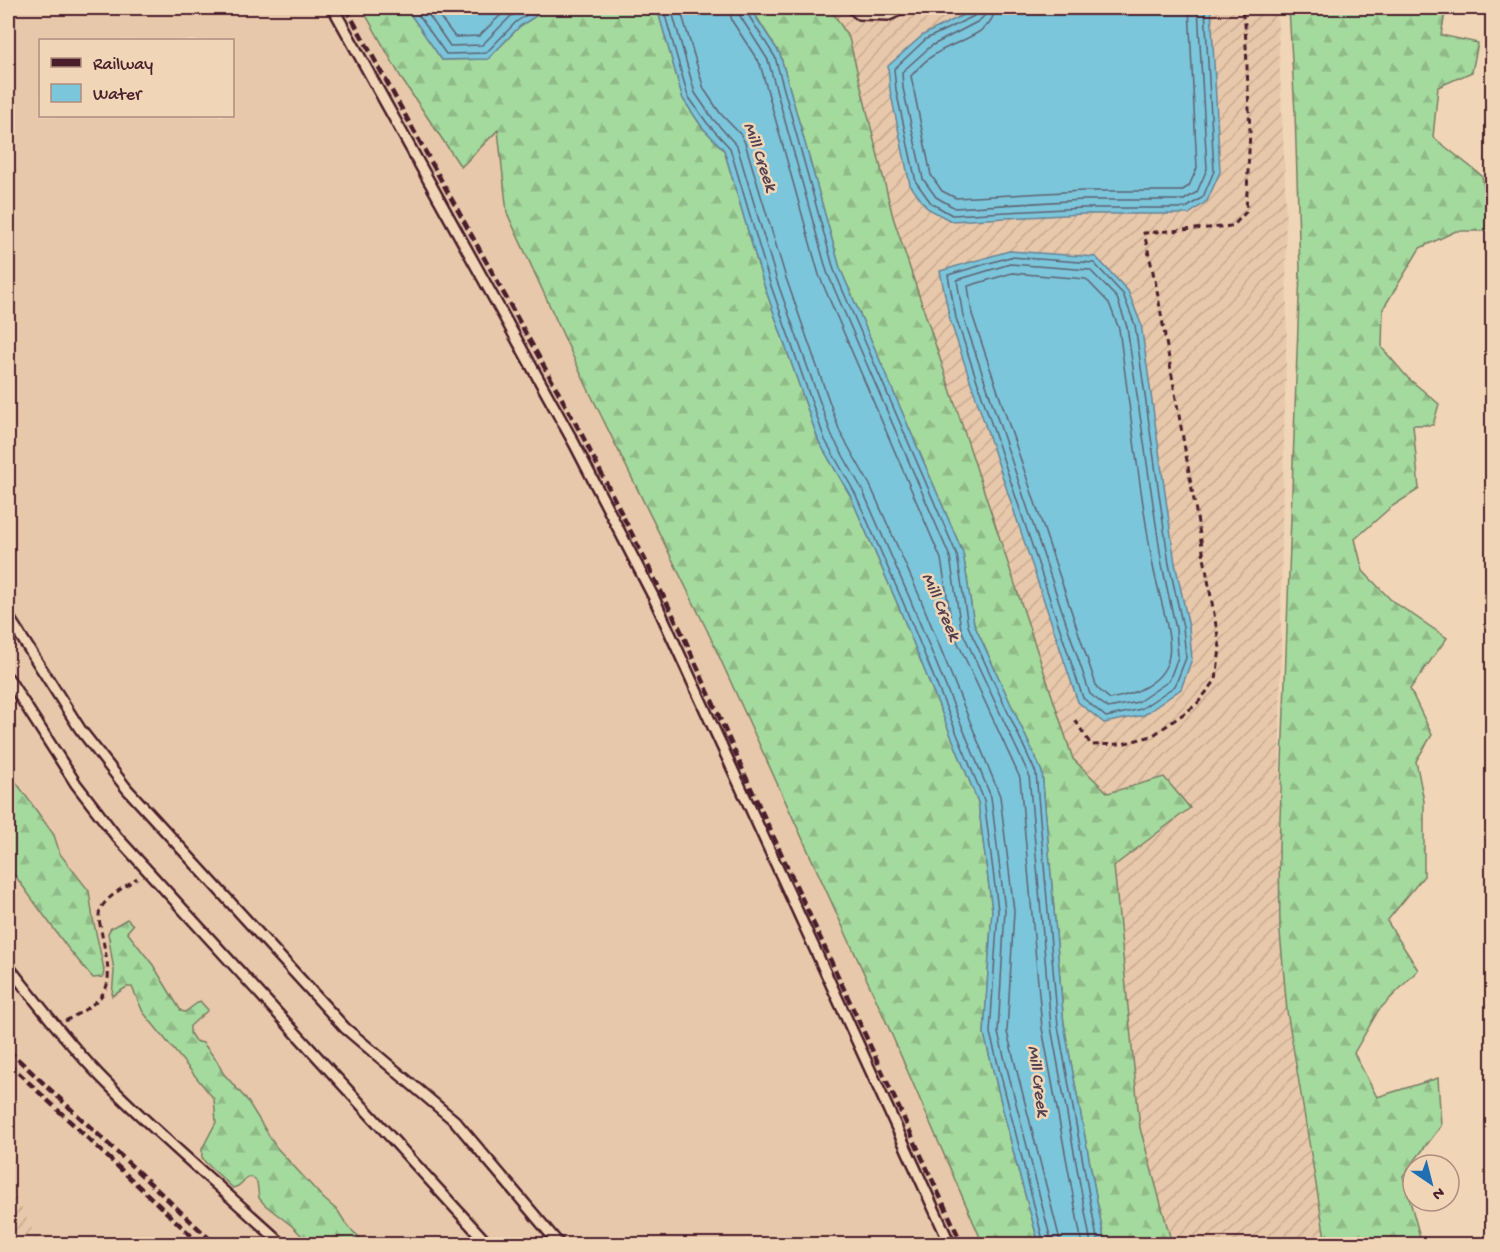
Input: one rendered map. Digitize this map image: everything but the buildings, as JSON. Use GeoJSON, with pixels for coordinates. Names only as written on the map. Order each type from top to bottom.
{"type":"FeatureCollection","features":[{"type":"Feature","properties":{"kind":"lane"},"geometry":{"type":"LineString","coordinates":[[333,8],[552,402],[653,596],[950,1245]]}},
{"type":"Feature","properties":{"kind":"lane"},"geometry":{"type":"LineString","coordinates":[[852,8],[859,14],[889,15],[904,8]]}},
{"type":"Feature","properties":{"kind":"lane"},"geometry":{"type":"LineString","coordinates":[[8,616],[80,729],[127,789],[345,1028],[455,1121],[559,1245]]}},
{"type":"Feature","properties":{"kind":"lane"},"geometry":{"type":"LineString","coordinates":[[8,678],[87,801],[116,836],[488,1245]]}},
{"type":"Feature","properties":{"kind":"lane"},"geometry":{"type":"LineString","coordinates":[[8,966],[56,1026],[121,1096],[282,1245]]}},
{"type":"Feature","properties":{"kind":"path"},"geometry":{"type":"LineString","coordinates":[[1076,720],[1091,745],[1122,744],[1152,736],[1196,705],[1216,680],[1220,648],[1156,285],[1144,233],[1233,226],[1246,212],[1250,131],[1245,24],[1241,8]]}},
{"type":"Feature","properties":{"kind":"path"},"geometry":{"type":"LineString","coordinates":[[56,1026],[93,1004],[105,990],[109,979],[109,967],[100,924],[100,910],[104,904],[147,870]]}},
{"type":"Feature","properties":{"kind":"shaded area"},"geometry":{"type":"Polygon","coordinates":[[[8,8],[362,8],[403,81],[461,166],[498,130],[507,213],[588,389],[707,630],[884,1017],[983,1244],[40,1244],[8,1182],[8,8]]]}},
{"type":"Feature","properties":{"kind":"shaded area"},"geometry":{"type":"Polygon","coordinates":[[[751,8],[1277,8],[1285,178],[1287,319],[1282,525],[1280,932],[1294,1060],[1326,1244],[1105,1244],[1064,1025],[780,54],[751,8]]]}},
{"type":"Feature","properties":{"kind":"shaded area"},"geometry":{"type":"Polygon","coordinates":[[[8,1182],[40,1244],[8,1244],[8,1182]]]}},
{"type":"Feature","properties":{"kind":"green space"},"geometry":{"type":"Polygon","coordinates":[[[362,8],[413,8],[409,12],[442,60],[488,59],[520,26],[548,8],[657,8],[683,99],[702,127],[724,150],[764,285],[819,442],[850,495],[898,605],[978,802],[992,910],[984,1034],[1039,1244],[983,1244],[884,1017],[707,630],[588,389],[507,213],[498,130],[461,167],[403,81],[362,8]]]}},
{"type":"Feature","properties":{"kind":"green space"},"geometry":{"type":"Polygon","coordinates":[[[751,8],[830,8],[849,38],[893,217],[1073,759],[1108,793],[1164,777],[1190,808],[1114,866],[1140,1128],[1172,1244],[1105,1244],[1064,1025],[1042,772],[974,624],[963,553],[840,268],[780,54],[751,8]]]}},
{"type":"Feature","properties":{"kind":"green space"},"geometry":{"type":"Polygon","coordinates":[[[1289,8],[1446,8],[1441,35],[1478,43],[1472,72],[1438,87],[1433,137],[1482,176],[1492,231],[1456,231],[1420,248],[1383,309],[1382,348],[1408,378],[1439,404],[1433,425],[1413,425],[1419,489],[1391,507],[1355,539],[1363,571],[1391,600],[1447,638],[1410,689],[1432,735],[1416,761],[1424,801],[1424,876],[1387,921],[1418,970],[1378,1011],[1354,1053],[1377,1097],[1438,1078],[1441,1126],[1420,1153],[1401,1153],[1401,1213],[1413,1213],[1422,1244],[1326,1244],[1287,1011],[1280,932],[1279,846],[1300,271],[1289,8]]]}},
{"type":"Feature","properties":{"kind":"green space"},"geometry":{"type":"Polygon","coordinates":[[[8,771],[54,835],[60,854],[89,891],[104,969],[103,977],[93,978],[67,947],[8,866],[8,771]]]}},
{"type":"Feature","properties":{"kind":"green space"},"geometry":{"type":"Polygon","coordinates":[[[127,919],[133,925],[127,932],[153,965],[181,1011],[185,1012],[200,1001],[208,1010],[190,1026],[190,1033],[195,1041],[203,1043],[223,1073],[247,1100],[276,1147],[338,1211],[348,1227],[367,1244],[310,1244],[292,1226],[265,1205],[259,1198],[257,1182],[252,1177],[248,1177],[233,1188],[205,1162],[202,1149],[216,1122],[214,1099],[143,1012],[132,987],[127,987],[112,996],[114,971],[108,933],[111,928],[127,919]]]}},
{"type":"Feature","properties":{"kind":"water"},"geometry":{"type":"Polygon","coordinates":[[[413,8],[548,8],[520,26],[488,59],[442,60],[408,11],[413,8]]]}},
{"type":"Feature","properties":{"kind":"water","name":"Mill Creek"},"geometry":{"type":"Polygon","coordinates":[[[657,8],[750,8],[780,54],[840,268],[963,553],[974,624],[1042,772],[1064,1025],[1105,1244],[1039,1244],[984,1034],[992,910],[978,802],[898,605],[850,495],[819,442],[764,285],[724,150],[702,127],[683,99],[657,8]]]}},
{"type":"Feature","properties":{"kind":"water"},"geometry":{"type":"Polygon","coordinates":[[[977,8],[1211,8],[1220,172],[1207,201],[1189,214],[1083,214],[951,221],[927,208],[910,185],[890,90],[888,66],[923,35],[977,8]]]}},
{"type":"Feature","properties":{"kind":"water"},"geometry":{"type":"Polygon","coordinates":[[[1009,251],[1096,257],[1128,291],[1141,324],[1175,563],[1189,627],[1192,659],[1181,689],[1144,715],[1104,723],[1078,702],[950,320],[940,271],[1009,251]]]}},
{"type":"Feature","properties":{"kind":"railway"},"geometry":{"type":"LineString","coordinates":[[346,8],[582,435],[683,635],[749,784],[962,1244]]}},
{"type":"Feature","properties":{"kind":"railway"},"geometry":{"type":"LineString","coordinates":[[8,1050],[215,1244]]}},
{"type":"Feature","properties":{"kind":"railway"},"geometry":{"type":"LineString","coordinates":[[8,1063],[200,1244]]}}]}
